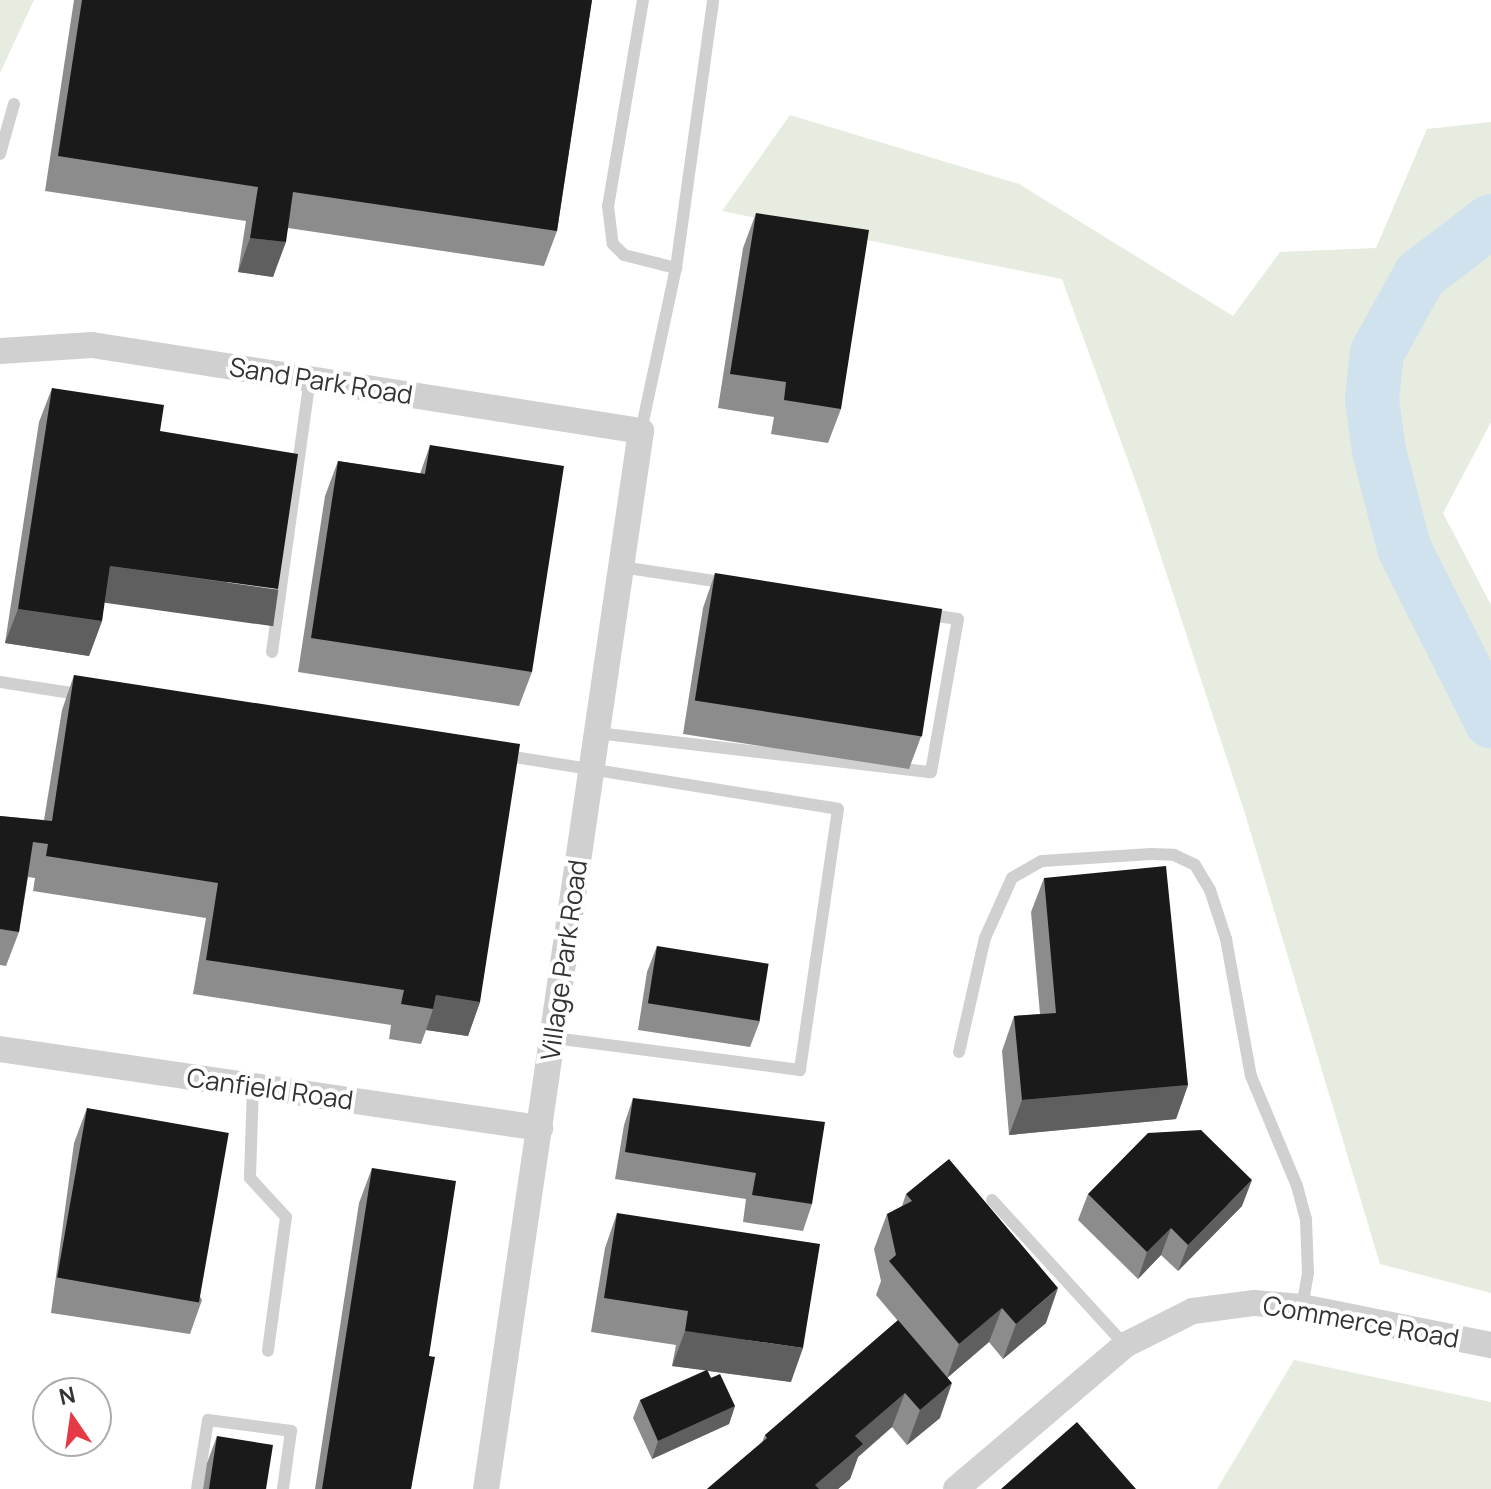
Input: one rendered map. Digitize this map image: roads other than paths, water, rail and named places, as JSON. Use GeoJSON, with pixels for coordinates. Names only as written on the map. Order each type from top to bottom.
{"type":"FeatureCollection","features":[{"type":"Feature","properties":{"kind":"street","name":"Sand Park Road"},"geometry":{"type":"LineString","coordinates":[[0,351],[92,345],[641,431]]}},
{"type":"Feature","properties":{"kind":"street","name":"Village Park Road"},"geometry":{"type":"LineString","coordinates":[[486,1489],[641,431]]}},
{"type":"Feature","properties":{"kind":"street","name":"Canfield Road"},"geometry":{"type":"LineString","coordinates":[[0,1049],[540,1128]]}},
{"type":"Feature","properties":{"kind":"street","name":"Commerce Road"},"geometry":{"type":"LineString","coordinates":[[956,1489],[1125,1345],[1170,1319],[1223,1305],[1302,1307],[1488,1345]]}},
{"type":"Feature","properties":{"kind":"lane"},"geometry":{"type":"LineString","coordinates":[[643,0],[608,206],[613,244],[624,255],[676,268]]}},
{"type":"Feature","properties":{"kind":"lane"},"geometry":{"type":"LineString","coordinates":[[641,431],[676,268],[713,0]]}},
{"type":"Feature","properties":{"kind":"lane"},"geometry":{"type":"LineString","coordinates":[[0,154],[14,104]]}},
{"type":"Feature","properties":{"kind":"lane"},"geometry":{"type":"LineString","coordinates":[[272,652],[310,379]]}},
{"type":"Feature","properties":{"kind":"lane"},"geometry":{"type":"LineString","coordinates":[[621,567],[743,586]]}},
{"type":"Feature","properties":{"kind":"lane"},"geometry":{"type":"LineString","coordinates":[[597,733],[931,772],[958,619],[912,612]]}},
{"type":"Feature","properties":{"kind":"lane"},"geometry":{"type":"LineString","coordinates":[[0,682],[92,696]]}},
{"type":"Feature","properties":{"kind":"lane"},"geometry":{"type":"LineString","coordinates":[[490,754],[838,809],[800,1070],[552,1038]]}},
{"type":"Feature","properties":{"kind":"lane"},"geometry":{"type":"LineString","coordinates":[[959,1052],[985,938],[1012,878],[1042,861],[1151,854],[1174,855],[1195,865],[1210,890],[1226,939],[1251,1076],[1297,1186],[1306,1219],[1308,1273],[1302,1307]]}},
{"type":"Feature","properties":{"kind":"lane"},"geometry":{"type":"LineString","coordinates":[[253,1086],[250,1178],[286,1217],[268,1351]]}},
{"type":"Feature","properties":{"kind":"lane"},"geometry":{"type":"LineString","coordinates":[[992,1200],[1125,1345]]}},
{"type":"Feature","properties":{"kind":"lane"},"geometry":{"type":"LineString","coordinates":[[197,1489],[208,1420],[291,1431],[283,1489]]}},
{"type":"Feature","properties":{"kind":"waterway"},"geometry":{"type":"LineString","coordinates":[[1491,221],[1420,275],[1377,353],[1372,400],[1379,451],[1404,548],[1491,721]]}}]}
